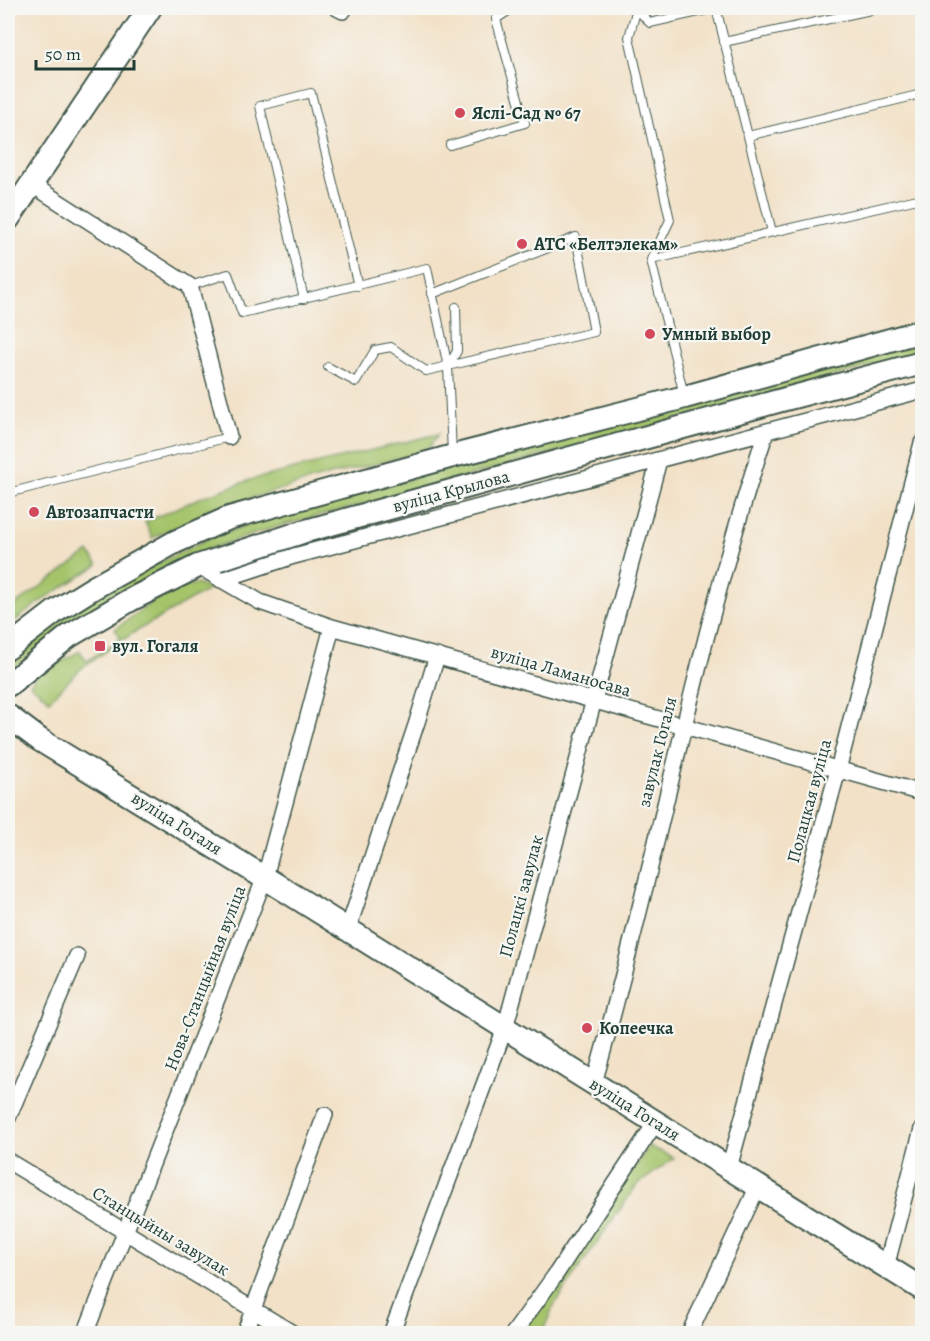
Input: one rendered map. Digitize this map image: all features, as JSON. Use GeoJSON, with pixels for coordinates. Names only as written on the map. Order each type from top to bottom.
{"type":"FeatureCollection","features":[{"type":"Feature","properties":{"kind":"main road"},"geometry":{"type":"LineString","coordinates":[[8,219],[150,8]]}},
{"type":"Feature","properties":{"kind":"main road","name":"вуліца Крылова"},"geometry":{"type":"LineString","coordinates":[[8,648],[56,611],[93,588],[175,542],[229,518],[453,456],[685,397],[922,331]]}},
{"type":"Feature","properties":{"kind":"main road","name":"вуліца Крылова"},"geometry":{"type":"LineString","coordinates":[[8,685],[69,636],[130,600],[198,566],[302,532],[919,364]]}},
{"type":"Feature","properties":{"kind":"main road","name":"вуліца Гогаля"},"geometry":{"type":"LineString","coordinates":[[8,716],[40,740],[348,929],[922,1289]]}},
{"type":"Feature","properties":{"kind":"street"},"geometry":{"type":"LineString","coordinates":[[337,8],[343,11],[345,8]]}},
{"type":"Feature","properties":{"kind":"street"},"geometry":{"type":"LineString","coordinates":[[32,184],[190,286],[229,437]]}},
{"type":"Feature","properties":{"kind":"street"},"geometry":{"type":"LineString","coordinates":[[221,580],[294,556],[659,460],[766,432],[921,396],[919,364]]}},
{"type":"Feature","properties":{"kind":"street","name":"завулак Гогаля"},"geometry":{"type":"LineString","coordinates":[[594,1083],[622,986],[683,726],[739,512],[766,432]]}},
{"type":"Feature","properties":{"kind":"street","name":"Полацкая вуліца"},"geometry":{"type":"LineString","coordinates":[[729,1168],[838,770],[922,443]]}},
{"type":"Feature","properties":{"kind":"street","name":"Полацкі завулак"},"geometry":{"type":"LineString","coordinates":[[391,1334],[505,1028],[659,460]]}},
{"type":"Feature","properties":{"kind":"street","name":"вуліца Ламаносава"},"geometry":{"type":"LineString","coordinates":[[198,566],[260,602],[332,627],[922,793]]}},
{"type":"Feature","properties":{"kind":"street","name":"Нова-Станцыйная вуліца"},"geometry":{"type":"LineString","coordinates":[[85,1334],[265,878],[332,627]]}},
{"type":"Feature","properties":{"kind":"street"},"geometry":{"type":"LineString","coordinates":[[348,929],[437,656]]}},
{"type":"Feature","properties":{"kind":"street"},"geometry":{"type":"LineString","coordinates":[[8,1118],[76,956]]}},
{"type":"Feature","properties":{"kind":"street"},"geometry":{"type":"LineString","coordinates":[[244,1334],[325,1115]]}},
{"type":"Feature","properties":{"kind":"street"},"geometry":{"type":"LineString","coordinates":[[513,1334],[554,1277],[656,1122]]}},
{"type":"Feature","properties":{"kind":"street"},"geometry":{"type":"LineString","coordinates":[[886,1267],[922,1130]]}},
{"type":"Feature","properties":{"kind":"street","name":"Станцыйны завулак"},"geometry":{"type":"LineString","coordinates":[[8,1161],[294,1334]]}},
{"type":"Feature","properties":{"kind":"street"},"geometry":{"type":"LineString","coordinates":[[689,1334],[758,1186]]}},
{"type":"Feature","properties":{"kind":"lane"},"geometry":{"type":"LineString","coordinates":[[450,145],[525,123],[496,19],[513,8]]}},
{"type":"Feature","properties":{"kind":"lane"},"geometry":{"type":"LineString","coordinates":[[637,8],[650,23],[716,8],[772,232]]}},
{"type":"Feature","properties":{"kind":"lane"},"geometry":{"type":"LineString","coordinates":[[637,8],[629,37],[670,220],[651,260],[685,397]]}},
{"type":"Feature","properties":{"kind":"lane"},"geometry":{"type":"LineString","coordinates":[[724,42],[880,8]]}},
{"type":"Feature","properties":{"kind":"lane"},"geometry":{"type":"LineString","coordinates":[[304,299],[260,106],[311,93],[358,286]]}},
{"type":"Feature","properties":{"kind":"lane"},"geometry":{"type":"LineString","coordinates":[[748,136],[922,94]]}},
{"type":"Feature","properties":{"kind":"lane"},"geometry":{"type":"LineString","coordinates":[[651,260],[922,198]]}},
{"type":"Feature","properties":{"kind":"lane"},"geometry":{"type":"LineString","coordinates":[[328,367],[356,382],[375,350],[391,347],[426,371],[448,368],[594,332],[576,237],[432,294]]}},
{"type":"Feature","properties":{"kind":"lane"},"geometry":{"type":"LineString","coordinates":[[190,286],[228,274],[242,313],[427,268],[448,368],[453,456]]}},
{"type":"Feature","properties":{"kind":"lane"},"geometry":{"type":"LineString","coordinates":[[448,368],[457,351],[456,308]]}},
{"type":"Feature","properties":{"kind":"lane"},"geometry":{"type":"LineString","coordinates":[[8,493],[229,437]]}},
{"type":"Feature","properties":{"kind":"green space"},"geometry":{"type":"Polygon","coordinates":[[[922,342],[922,352],[279,526],[209,549],[143,581],[73,620],[8,673],[8,665],[68,614],[139,573],[207,539],[272,516],[922,342]]]}},
{"type":"Feature","properties":{"kind":"green space"},"geometry":{"type":"Polygon","coordinates":[[[438,434],[430,447],[415,454],[330,475],[224,506],[152,538],[145,522],[202,497],[250,480],[438,434]]]}},
{"type":"Feature","properties":{"kind":"green space"},"geometry":{"type":"Polygon","coordinates":[[[89,552],[98,565],[41,601],[8,626],[8,610],[89,552]]]}},
{"type":"Feature","properties":{"kind":"green space"},"geometry":{"type":"Polygon","coordinates":[[[196,584],[210,589],[138,630],[84,666],[49,700],[30,684],[38,674],[80,651],[87,661],[121,638],[115,629],[143,608],[174,590],[196,584]]]}},
{"type":"Feature","properties":{"kind":"green space"},"geometry":{"type":"Polygon","coordinates":[[[649,1146],[674,1158],[636,1186],[555,1303],[542,1333],[521,1334],[649,1146]]]}},
{"type":"Feature","properties":{"kind":"place","name":"Яслі-Сад № 67"},"geometry":{"type":"Point","coordinates":[460,113]}},
{"type":"Feature","properties":{"kind":"place","name":"АТС «Белтэлекам»"},"geometry":{"type":"Point","coordinates":[522,244]}},
{"type":"Feature","properties":{"kind":"place","name":"Умный выбор"},"geometry":{"type":"Point","coordinates":[650,334]}},
{"type":"Feature","properties":{"kind":"place","name":"Автозапчасти"},"geometry":{"type":"Point","coordinates":[34,512]}},
{"type":"Feature","properties":{"kind":"place","name":"вул. Гогаля"},"geometry":{"type":"Point","coordinates":[100,646]}},
{"type":"Feature","properties":{"kind":"place","name":"Копеечка"},"geometry":{"type":"Point","coordinates":[587,1028]}}]}
